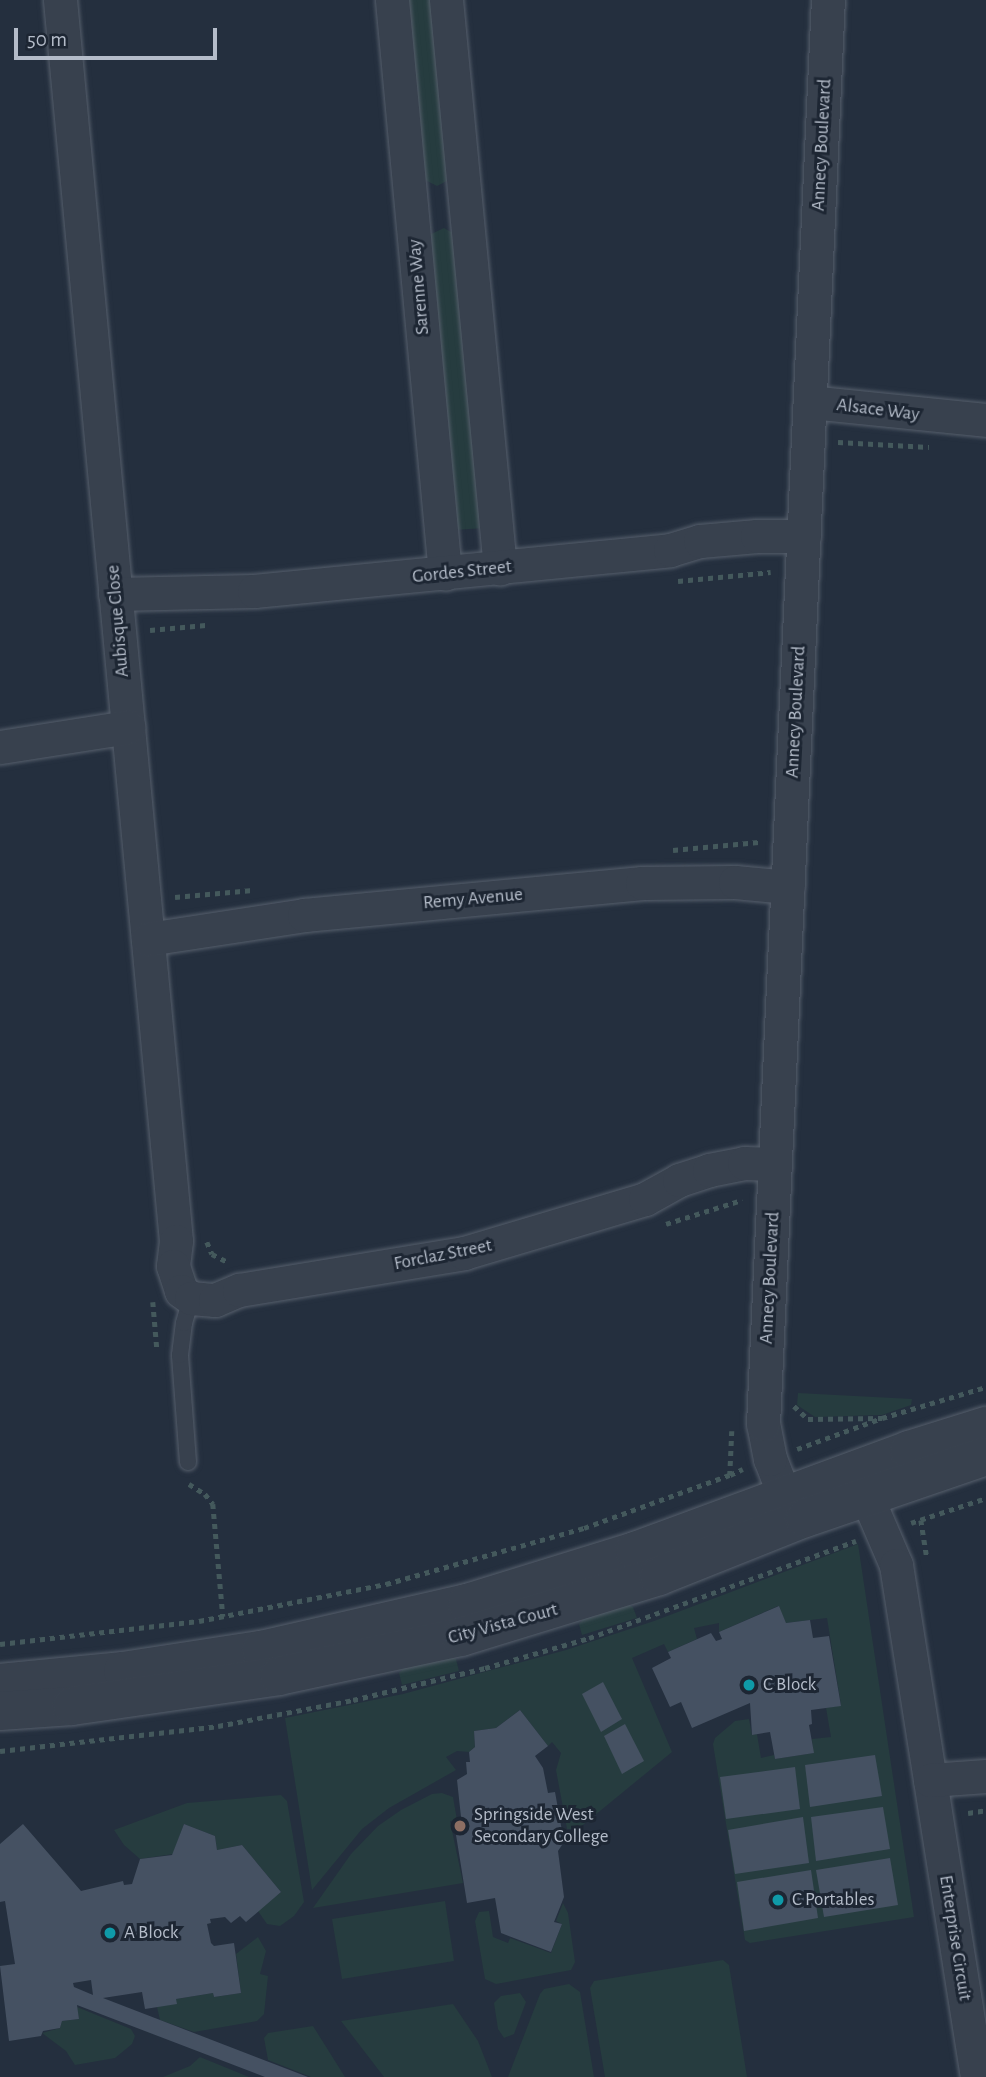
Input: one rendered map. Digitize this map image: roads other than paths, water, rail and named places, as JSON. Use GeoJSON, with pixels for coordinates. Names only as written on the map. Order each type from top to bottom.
{"type":"FeatureCollection","features":[{"type":"Feature","properties":{"kind":"street","name":"Aubisque Close"},"geometry":{"type":"LineString","coordinates":[[60,0],[127,606],[129,735],[161,917],[191,1236],[185,1265],[192,1301]]}},
{"type":"Feature","properties":{"kind":"street","name":"Sarenne Way"},"geometry":{"type":"LineString","coordinates":[[391,0],[445,574]]}},
{"type":"Feature","properties":{"kind":"street"},"geometry":{"type":"LineString","coordinates":[[446,0],[500,568]]}},
{"type":"Feature","properties":{"kind":"street","name":"Annecy Boulevard"},"geometry":{"type":"LineString","coordinates":[[779,1508],[756,1464],[763,1424],[804,546],[824,422],[828,0]]}},
{"type":"Feature","properties":{"kind":"street"},"geometry":{"type":"LineString","coordinates":[[412,210],[465,205]]}},
{"type":"Feature","properties":{"kind":"street","name":"Alsace Way"},"geometry":{"type":"LineString","coordinates":[[824,422],[986,419]]}},
{"type":"Feature","properties":{"kind":"street","name":"Gordes Street"},"geometry":{"type":"LineString","coordinates":[[127,606],[670,550],[700,541],[757,536],[804,546]]}},
{"type":"Feature","properties":{"kind":"street"},"geometry":{"type":"LineString","coordinates":[[0,747],[129,735]]}},
{"type":"Feature","properties":{"kind":"street","name":"Remy Avenue"},"geometry":{"type":"LineString","coordinates":[[161,917],[304,915],[642,883],[726,868],[788,876]]}},
{"type":"Feature","properties":{"kind":"street","name":"Forclaz Street"},"geometry":{"type":"LineString","coordinates":[[192,1301],[238,1275],[464,1253],[647,1209],[679,1180],[709,1170],[744,1163],[774,1177]]}},
{"type":"Feature","properties":{"kind":"street","name":"City Vista Court"},"geometry":{"type":"LineString","coordinates":[[0,1711],[72,1706],[267,1678],[461,1637],[659,1577],[779,1508],[909,1450],[986,1426]]}},
{"type":"Feature","properties":{"kind":"street","name":"City Vista Court"},"geometry":{"type":"LineString","coordinates":[[0,1683],[123,1671],[261,1650],[384,1624],[537,1583],[779,1508],[875,1492],[986,1456]]}},
{"type":"Feature","properties":{"kind":"street","name":"Enterprise Circuit"},"geometry":{"type":"LineString","coordinates":[[875,1492],[909,1524],[900,1552],[912,1562]]}},
{"type":"Feature","properties":{"kind":"street","name":"Enterprise Circuit"},"geometry":{"type":"LineString","coordinates":[[875,1492],[912,1562],[931,1789],[977,2077]]}},
{"type":"Feature","properties":{"kind":"street"},"geometry":{"type":"LineString","coordinates":[[931,1789],[986,1776]]}},
{"type":"Feature","properties":{"kind":"street"},"geometry":{"type":"LineString","coordinates":[[931,1789],[977,1799]]}},
{"type":"Feature","properties":{"kind":"lane"},"geometry":{"type":"LineString","coordinates":[[188,1462],[180,1355],[192,1301]]}},
{"type":"Feature","properties":{"kind":"place","name":"C Block"},"geometry":{"type":"Point","coordinates":[749,1685]}},
{"type":"Feature","properties":{"kind":"place","name":"Springside West Secondary College"},"geometry":{"type":"Point","coordinates":[460,1826]}},
{"type":"Feature","properties":{"kind":"place","name":"C Portables"},"geometry":{"type":"Point","coordinates":[778,1900]}},
{"type":"Feature","properties":{"kind":"place","name":"A Block"},"geometry":{"type":"Point","coordinates":[110,1933]}}]}
